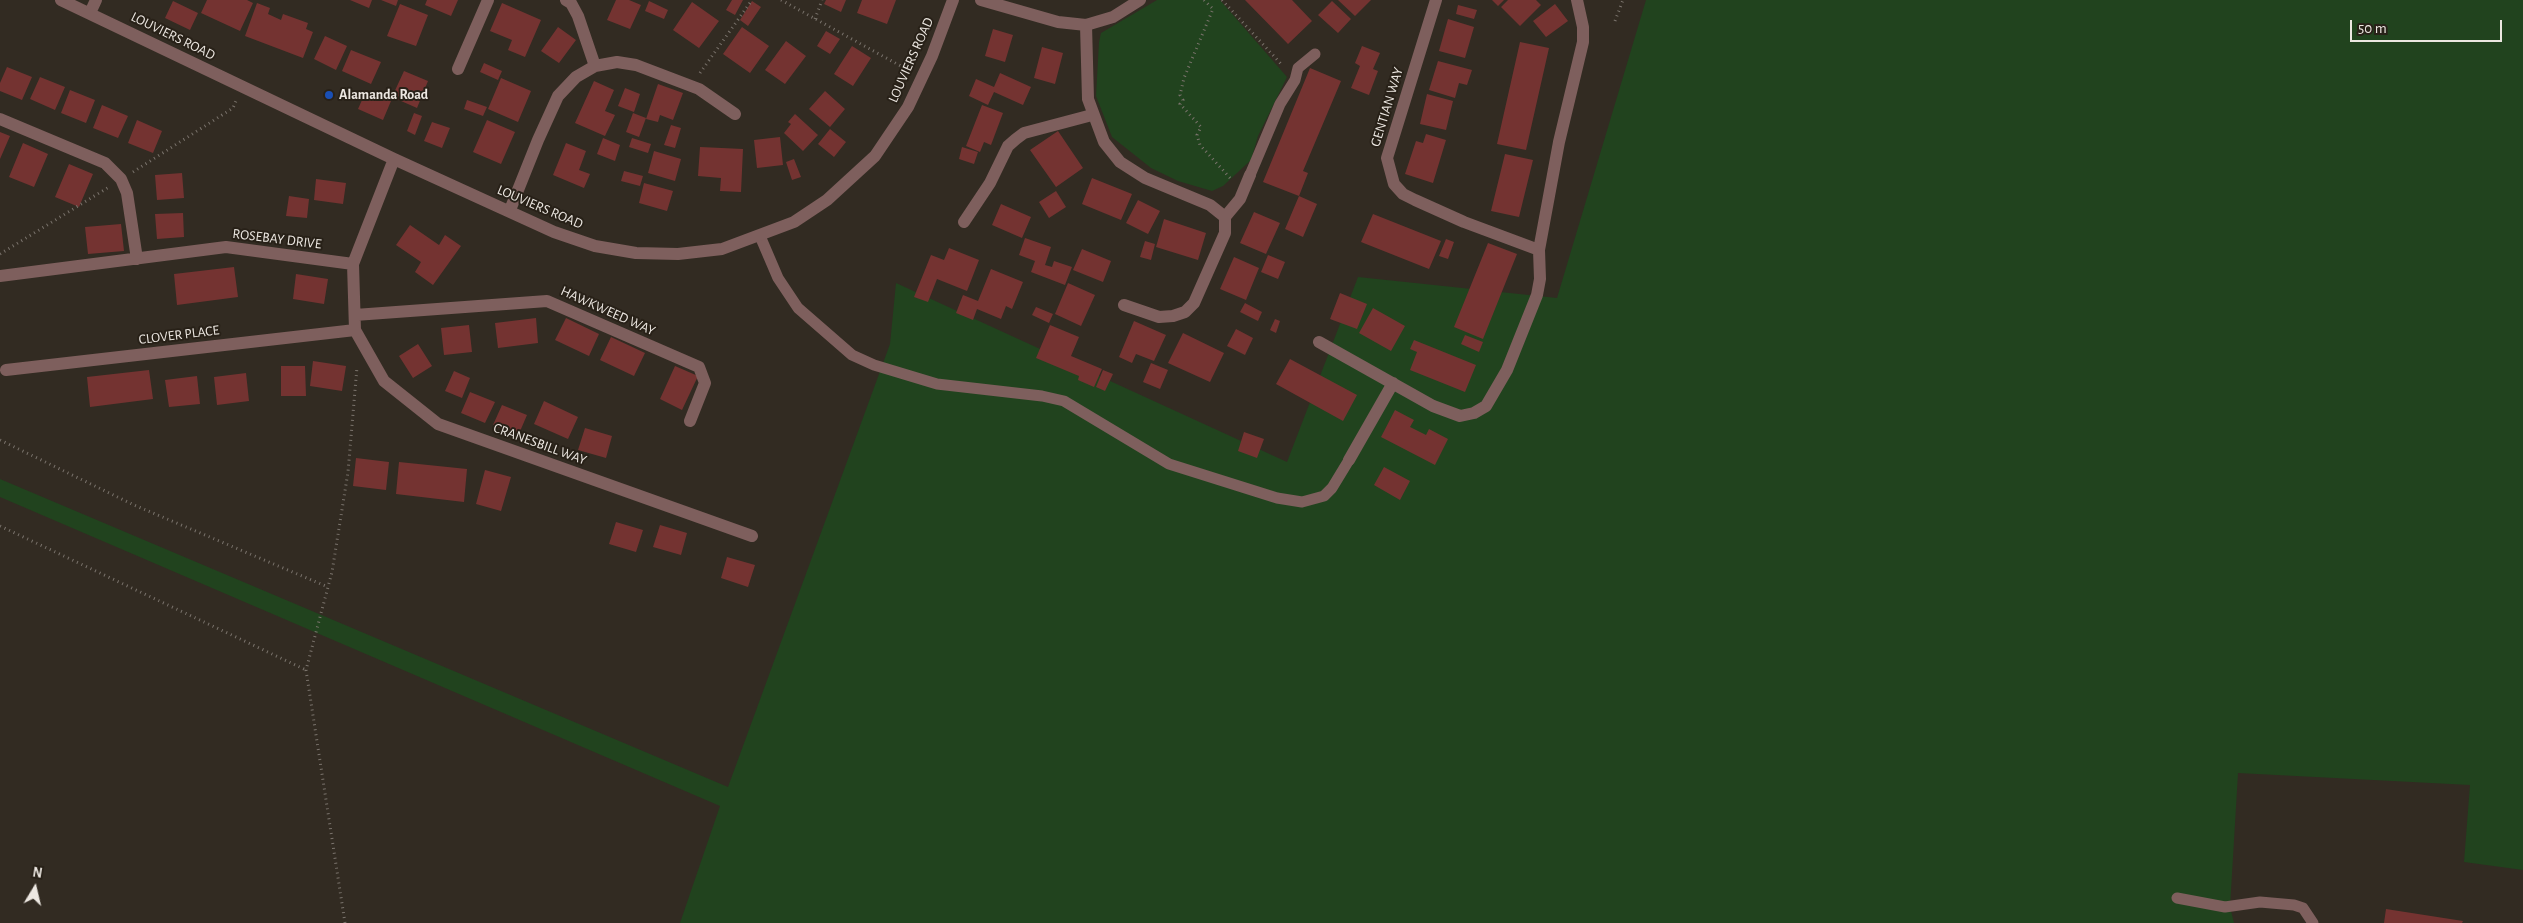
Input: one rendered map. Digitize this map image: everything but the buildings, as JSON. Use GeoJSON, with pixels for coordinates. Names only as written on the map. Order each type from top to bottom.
{"type":"FeatureCollection","features":[{"type":"Feature","properties":{"kind":"street","name":"LOUVIERS ROAD"},"geometry":{"type":"LineString","coordinates":[[62,0],[394,159],[510,210],[554,232],[595,246],[636,254],[678,254],[722,249],[794,222],[827,200],[875,156],[908,107],[953,0]]}},
{"type":"Feature","properties":{"kind":"street"},"geometry":{"type":"LineString","coordinates":[[90,13],[96,0]]}},
{"type":"Feature","properties":{"kind":"street"},"geometry":{"type":"LineString","coordinates":[[458,69],[488,0]]}},
{"type":"Feature","properties":{"kind":"street"},"geometry":{"type":"LineString","coordinates":[[566,0],[571,3],[578,16],[595,66]]}},
{"type":"Feature","properties":{"kind":"street"},"geometry":{"type":"LineString","coordinates":[[980,0],[1058,22],[1086,25],[1113,17],[1140,0]]}},
{"type":"Feature","properties":{"kind":"street","name":"GENTIAN WAY"},"geometry":{"type":"LineString","coordinates":[[1436,0],[1389,151],[1389,171],[1394,184],[1403,194],[1415,200],[1464,222],[1539,250]]}},
{"type":"Feature","properties":{"kind":"street"},"geometry":{"type":"LineString","coordinates":[[1319,342],[1433,406],[1460,416],[1474,413],[1486,406],[1506,370],[1537,295],[1540,279],[1539,250],[1559,142],[1583,42],[1583,27],[1578,0]]}},
{"type":"Feature","properties":{"kind":"street"},"geometry":{"type":"LineString","coordinates":[[1086,25],[1088,99],[1092,115],[1104,142],[1120,162],[1145,178],[1210,206],[1225,217]]}},
{"type":"Feature","properties":{"kind":"street"},"geometry":{"type":"LineString","coordinates":[[510,210],[558,96],[576,77],[595,66],[616,62],[636,65],[690,86],[735,114]]}},
{"type":"Feature","properties":{"kind":"street"},"geometry":{"type":"LineString","coordinates":[[964,222],[990,183],[1008,146],[1016,139],[1024,133],[1092,115]]}},
{"type":"Feature","properties":{"kind":"street"},"geometry":{"type":"LineString","coordinates":[[0,119],[105,163],[121,180],[127,193],[137,259]]}},
{"type":"Feature","properties":{"kind":"street"},"geometry":{"type":"LineString","coordinates":[[357,333],[353,264],[394,159]]}},
{"type":"Feature","properties":{"kind":"street"},"geometry":{"type":"LineString","coordinates":[[1124,306],[1159,317],[1173,316],[1185,312],[1194,303],[1225,233],[1225,217],[1240,199],[1250,174]]}},
{"type":"Feature","properties":{"kind":"street","name":"ROSEBAY DRIVE"},"geometry":{"type":"LineString","coordinates":[[0,276],[226,247],[353,264]]}},
{"type":"Feature","properties":{"kind":"street","name":"HAWKWEED WAY"},"geometry":{"type":"LineString","coordinates":[[355,315],[547,301],[698,368],[705,383],[690,420]]}},
{"type":"Feature","properties":{"kind":"street","name":"CLOVER PLACE"},"geometry":{"type":"LineString","coordinates":[[6,370],[357,333]]}},
{"type":"Feature","properties":{"kind":"street","name":"CRANESBILL WAY"},"geometry":{"type":"LineString","coordinates":[[357,333],[384,381],[438,424],[752,536]]}},
{"type":"Feature","properties":{"kind":"street"},"geometry":{"type":"LineString","coordinates":[[1349,460],[1393,383]]}},
{"type":"Feature","properties":{"kind":"lane"},"geometry":{"type":"LineString","coordinates":[[1250,174],[1280,104],[1295,80],[1298,68],[1315,54]]}},
{"type":"Feature","properties":{"kind":"lane"},"geometry":{"type":"LineString","coordinates":[[760,236],[778,278],[798,308],[852,355],[874,366],[937,384],[1042,396],[1064,401],[1169,464],[1278,498],[1302,502],[1324,496],[1349,460]]}},
{"type":"Feature","properties":{"kind":"lane"},"geometry":{"type":"LineString","coordinates":[[2177,898],[2226,908],[2260,902],[2294,905],[2303,908],[2313,923]]}},
{"type":"Feature","properties":{"kind":"path"},"geometry":{"type":"LineString","coordinates":[[690,86],[752,0]]}},
{"type":"Feature","properties":{"kind":"path"},"geometry":{"type":"LineString","coordinates":[[781,0],[922,77]]}},
{"type":"Feature","properties":{"kind":"path"},"geometry":{"type":"LineString","coordinates":[[815,19],[822,0]]}},
{"type":"Feature","properties":{"kind":"path"},"geometry":{"type":"LineString","coordinates":[[1204,0],[1213,9],[1184,78],[1180,95],[1183,100],[1180,104],[1201,127],[1197,135],[1200,145],[1233,181]]}},
{"type":"Feature","properties":{"kind":"path"},"geometry":{"type":"LineString","coordinates":[[1222,0],[1295,80]]}},
{"type":"Feature","properties":{"kind":"path"},"geometry":{"type":"LineString","coordinates":[[1615,21],[1623,0]]}},
{"type":"Feature","properties":{"kind":"path"},"geometry":{"type":"LineString","coordinates":[[345,923],[306,670],[328,587],[348,472],[357,333]]}},
{"type":"Feature","properties":{"kind":"path"},"geometry":{"type":"LineString","coordinates":[[0,440],[134,505],[328,587]]}},
{"type":"Feature","properties":{"kind":"path"},"geometry":{"type":"LineString","coordinates":[[0,526],[306,670]]}},
{"type":"Feature","properties":{"kind":"green space"},"geometry":{"type":"Polygon","coordinates":[[[1157,0],[1220,0],[1287,77],[1258,136],[1251,160],[1223,186],[1212,191],[1178,181],[1151,168],[1112,137],[1096,96],[1101,33],[1157,0]]]}},
{"type":"Feature","properties":{"kind":"green space"},"geometry":{"type":"Polygon","coordinates":[[[1646,0],[2523,0],[2523,870],[2464,862],[2470,785],[2238,773],[2230,907],[2234,923],[680,923],[720,806],[0,497],[0,479],[728,787],[890,344],[896,283],[1287,462],[1358,277],[1557,298],[1646,0]]]}},
{"type":"Feature","properties":{"kind":"place","name":"Alamanda Road"},"geometry":{"type":"Point","coordinates":[329,95]}}]}
